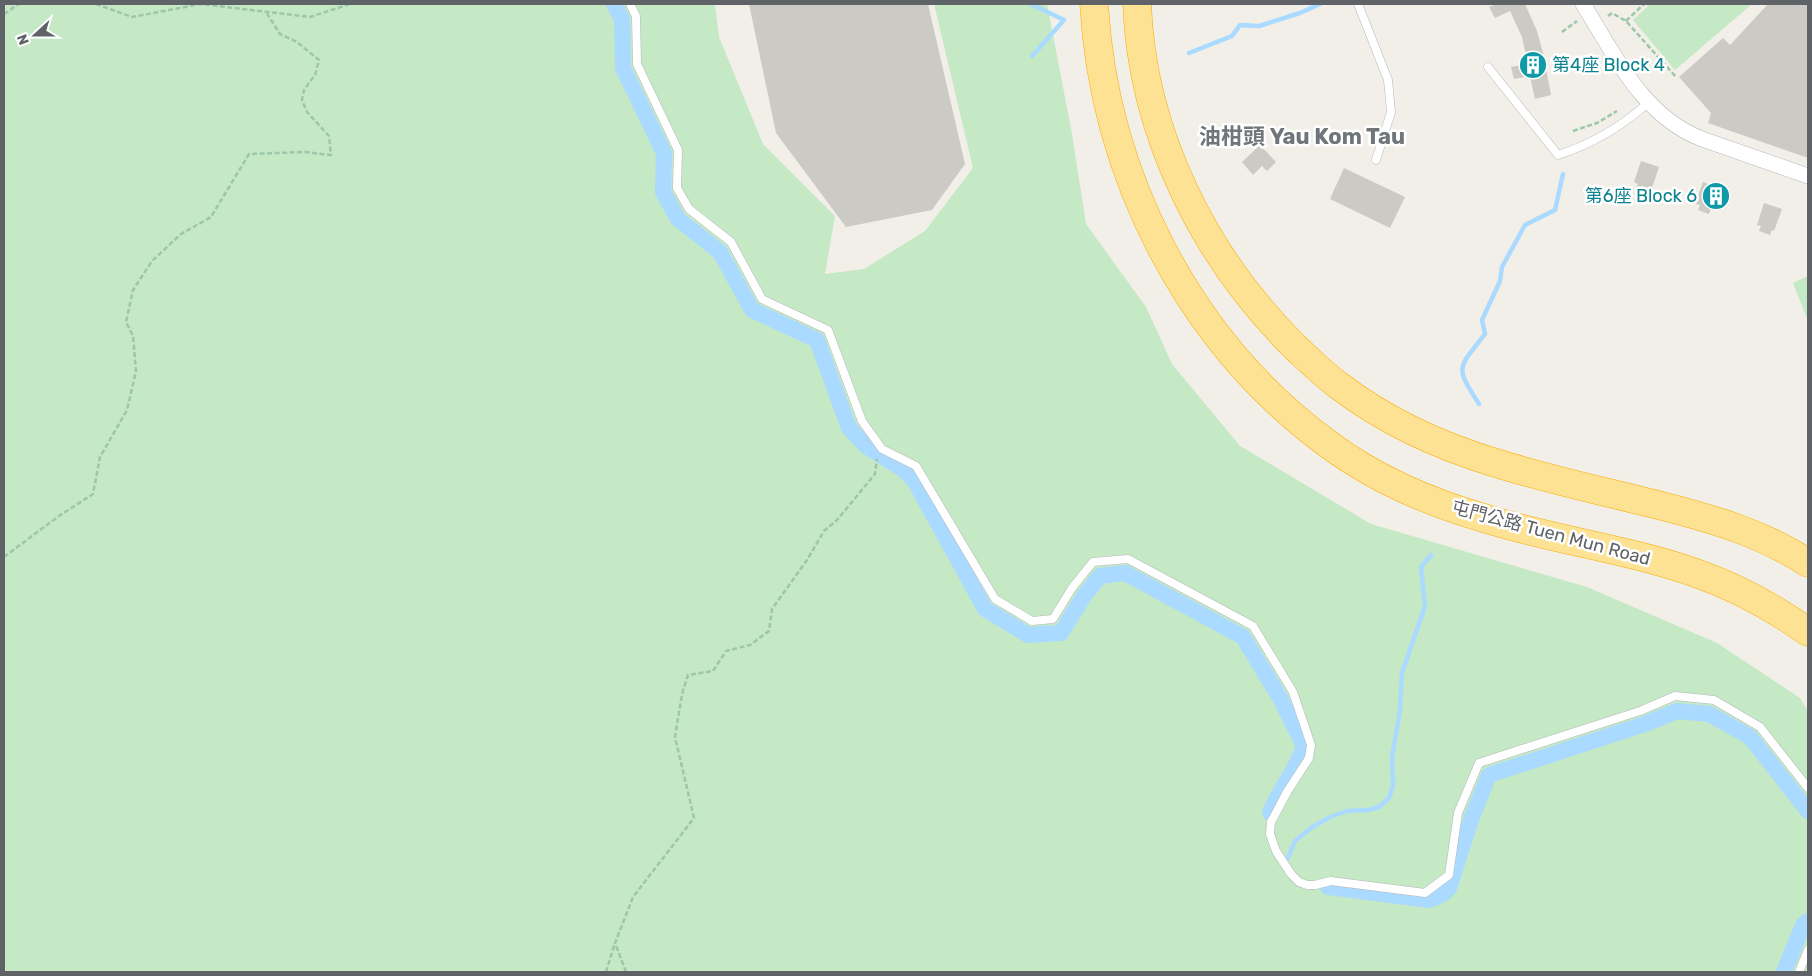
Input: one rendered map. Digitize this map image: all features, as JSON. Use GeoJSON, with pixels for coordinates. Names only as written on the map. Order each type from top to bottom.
{"type":"FeatureCollection","features":[{"type":"Feature","properties":{"kind":"highway","name":"屯門公路 Tuen Mun Road"},"geometry":{"type":"LineString","coordinates":[[1094,4],[1101,66],[1114,124],[1134,186],[1151,227],[1166,258],[1203,318],[1236,360],[1280,405],[1329,445],[1380,477],[1405,489],[1486,519],[1693,572],[1718,581],[1760,601],[1808,632]]}},
{"type":"Feature","properties":{"kind":"highway"},"geometry":{"type":"LineString","coordinates":[[1137,4],[1144,59],[1157,120],[1170,156],[1198,218],[1219,253],[1254,302],[1280,332],[1336,384],[1364,404],[1400,424],[1465,453],[1498,464],[1697,515],[1739,528],[1799,557]]}},
{"type":"Feature","properties":{"kind":"street"},"geometry":{"type":"LineString","coordinates":[[1581,11],[1632,84],[1648,103],[1672,124],[1687,133],[1808,176]]}},
{"type":"Feature","properties":{"kind":"lane"},"geometry":{"type":"LineString","coordinates":[[630,4],[636,16],[637,64],[678,150],[677,188],[689,209],[731,242],[762,299],[828,330],[862,421],[882,449],[916,466],[995,599],[1032,621],[1052,620],[1072,588],[1093,562],[1128,558],[1253,626],[1293,692],[1311,745],[1309,758],[1287,792],[1271,822],[1270,834],[1276,851],[1291,874],[1300,882],[1307,885],[1315,885],[1331,881],[1425,893],[1449,875],[1458,813],[1479,763],[1640,711],[1675,696],[1714,700],[1760,726],[1808,788]]}},
{"type":"Feature","properties":{"kind":"lane"},"geometry":{"type":"LineString","coordinates":[[1358,4],[1388,80],[1391,112],[1376,160]]}},
{"type":"Feature","properties":{"kind":"lane"},"geometry":{"type":"LineString","coordinates":[[1488,67],[1558,156],[1608,134],[1624,124],[1648,103]]}},
{"type":"Feature","properties":{"kind":"lane"},"geometry":{"type":"LineString","coordinates":[[1799,972],[1808,950]]}},
{"type":"Feature","properties":{"kind":"path"},"geometry":{"type":"LineString","coordinates":[[4,14],[19,4]]}},
{"type":"Feature","properties":{"kind":"path"},"geometry":{"type":"LineString","coordinates":[[96,4],[132,17],[201,4],[310,17],[350,4]]}},
{"type":"Feature","properties":{"kind":"path"},"geometry":{"type":"LineString","coordinates":[[1626,21],[1644,4]]}},
{"type":"Feature","properties":{"kind":"path"},"geometry":{"type":"LineString","coordinates":[[1562,32],[1581,11]]}},
{"type":"Feature","properties":{"kind":"path"},"geometry":{"type":"LineString","coordinates":[[4,557],[59,516],[94,494],[100,457],[127,410],[136,371],[133,336],[126,322],[133,290],[152,262],[181,234],[211,217],[250,154],[305,152],[331,155],[329,136],[307,112],[302,100],[304,90],[316,76],[319,60],[297,42],[280,34],[266,12]]}},
{"type":"Feature","properties":{"kind":"path"},"geometry":{"type":"LineString","coordinates":[[1608,16],[1612,13],[1626,21],[1676,77]]}},
{"type":"Feature","properties":{"kind":"path"},"geometry":{"type":"LineString","coordinates":[[1573,130],[1597,123],[1617,111]]}},
{"type":"Feature","properties":{"kind":"path"},"geometry":{"type":"LineString","coordinates":[[606,972],[633,897],[694,818],[675,737],[682,694],[688,675],[713,671],[726,651],[750,645],[769,631],[772,609],[807,560],[824,531],[837,520],[875,474],[876,461]]}},
{"type":"Feature","properties":{"kind":"path"},"geometry":{"type":"LineString","coordinates":[[615,943],[626,972]]}},
{"type":"Feature","properties":{"kind":"green space"},"geometry":{"type":"Polygon","coordinates":[[[4,4],[715,4],[719,37],[763,144],[835,216],[825,274],[864,269],[925,231],[973,168],[934,4],[1047,4],[1072,134],[1086,224],[1146,307],[1172,364],[1240,446],[1371,524],[1587,587],[1717,643],[1800,698],[1808,711],[1808,972],[4,972],[4,4]]]}},
{"type":"Feature","properties":{"kind":"green space"},"geometry":{"type":"Polygon","coordinates":[[[1650,4],[1752,4],[1675,70],[1633,20],[1650,4]]]}},
{"type":"Feature","properties":{"kind":"green space"},"geometry":{"type":"Polygon","coordinates":[[[1808,276],[1808,321],[1793,283],[1808,276]]]}},
{"type":"Feature","properties":{"kind":"building"},"geometry":{"type":"Polygon","coordinates":[[[749,4],[928,4],[965,164],[932,210],[846,227],[776,133],[749,4]]]}},
{"type":"Feature","properties":{"kind":"building","name":"第4座 Block 4"},"geometry":{"type":"Polygon","coordinates":[[[1496,4],[1525,4],[1537,31],[1551,95],[1535,99],[1530,76],[1514,79],[1511,67],[1528,64],[1522,37],[1510,11],[1495,18],[1489,7],[1496,4]]]}},
{"type":"Feature","properties":{"kind":"building"},"geometry":{"type":"Polygon","coordinates":[[[1768,4],[1808,4],[1808,158],[1708,123],[1711,113],[1679,77],[1723,38],[1730,45],[1768,4]]]}},
{"type":"Feature","properties":{"kind":"building"},"geometry":{"type":"Polygon","coordinates":[[[1260,145],[1276,162],[1267,171],[1262,166],[1253,175],[1242,162],[1260,145]]]}},
{"type":"Feature","properties":{"kind":"building"},"geometry":{"type":"Polygon","coordinates":[[[1641,161],[1659,167],[1652,188],[1649,187],[1647,192],[1636,188],[1638,184],[1634,182],[1641,161]]]}},
{"type":"Feature","properties":{"kind":"building"},"geometry":{"type":"Polygon","coordinates":[[[1344,168],[1405,197],[1390,228],[1330,199],[1344,168]]]}},
{"type":"Feature","properties":{"kind":"building","name":"第6座 Block 6"},"geometry":{"type":"Polygon","coordinates":[[[1703,182],[1721,189],[1713,210],[1711,209],[1709,214],[1698,210],[1700,205],[1695,204],[1703,182]]]}},
{"type":"Feature","properties":{"kind":"building"},"geometry":{"type":"Polygon","coordinates":[[[1764,203],[1782,209],[1774,231],[1772,230],[1770,235],[1759,231],[1761,226],[1757,225],[1764,203]]]}},
{"type":"Feature","properties":{"kind":"waterway"},"geometry":{"type":"LineString","coordinates":[[614,4],[622,19],[623,68],[664,153],[663,192],[678,219],[720,252],[752,310],[817,340],[849,428],[866,446],[904,470],[914,480],[985,609],[1028,635],[1061,633],[1084,596],[1100,576],[1125,573],[1243,637],[1280,698],[1304,746],[1270,813]]}},
{"type":"Feature","properties":{"kind":"waterway"},"geometry":{"type":"LineString","coordinates":[[1031,4],[1064,20],[1032,56]]}},
{"type":"Feature","properties":{"kind":"waterway"},"geometry":{"type":"LineString","coordinates":[[1189,53],[1232,36],[1240,25],[1259,26],[1300,13],[1320,4]]}},
{"type":"Feature","properties":{"kind":"waterway"},"geometry":{"type":"LineString","coordinates":[[1479,404],[1466,382],[1462,368],[1469,354],[1485,334],[1482,320],[1500,281],[1502,267],[1525,225],[1555,210],[1563,174]]}},
{"type":"Feature","properties":{"kind":"waterway"},"geometry":{"type":"LineString","coordinates":[[1287,860],[1295,841],[1311,828],[1330,817],[1347,811],[1368,810],[1379,807],[1389,798],[1393,785],[1392,758],[1400,710],[1402,673],[1425,606],[1421,567],[1431,555]]}},
{"type":"Feature","properties":{"kind":"waterway"},"geometry":{"type":"LineString","coordinates":[[1328,887],[1430,900],[1444,893],[1449,888],[1472,817],[1489,775],[1645,724],[1677,711],[1709,714],[1750,737],[1808,811]]}},
{"type":"Feature","properties":{"kind":"waterway"},"geometry":{"type":"LineString","coordinates":[[1784,972],[1803,925],[1808,921]]}},
{"type":"Feature","properties":{"kind":"place","name":"第4座 Block 4"},"geometry":{"type":"Point","coordinates":[1533,65]}},
{"type":"Feature","properties":{"kind":"place","name":"第6座 Block 6"},"geometry":{"type":"Point","coordinates":[1716,196]}},
{"type":"Feature","properties":{"kind":"district","name":"油柑頭 Yau Kom Tau"},"geometry":{"type":"Point","coordinates":[1302,136]}}]}
